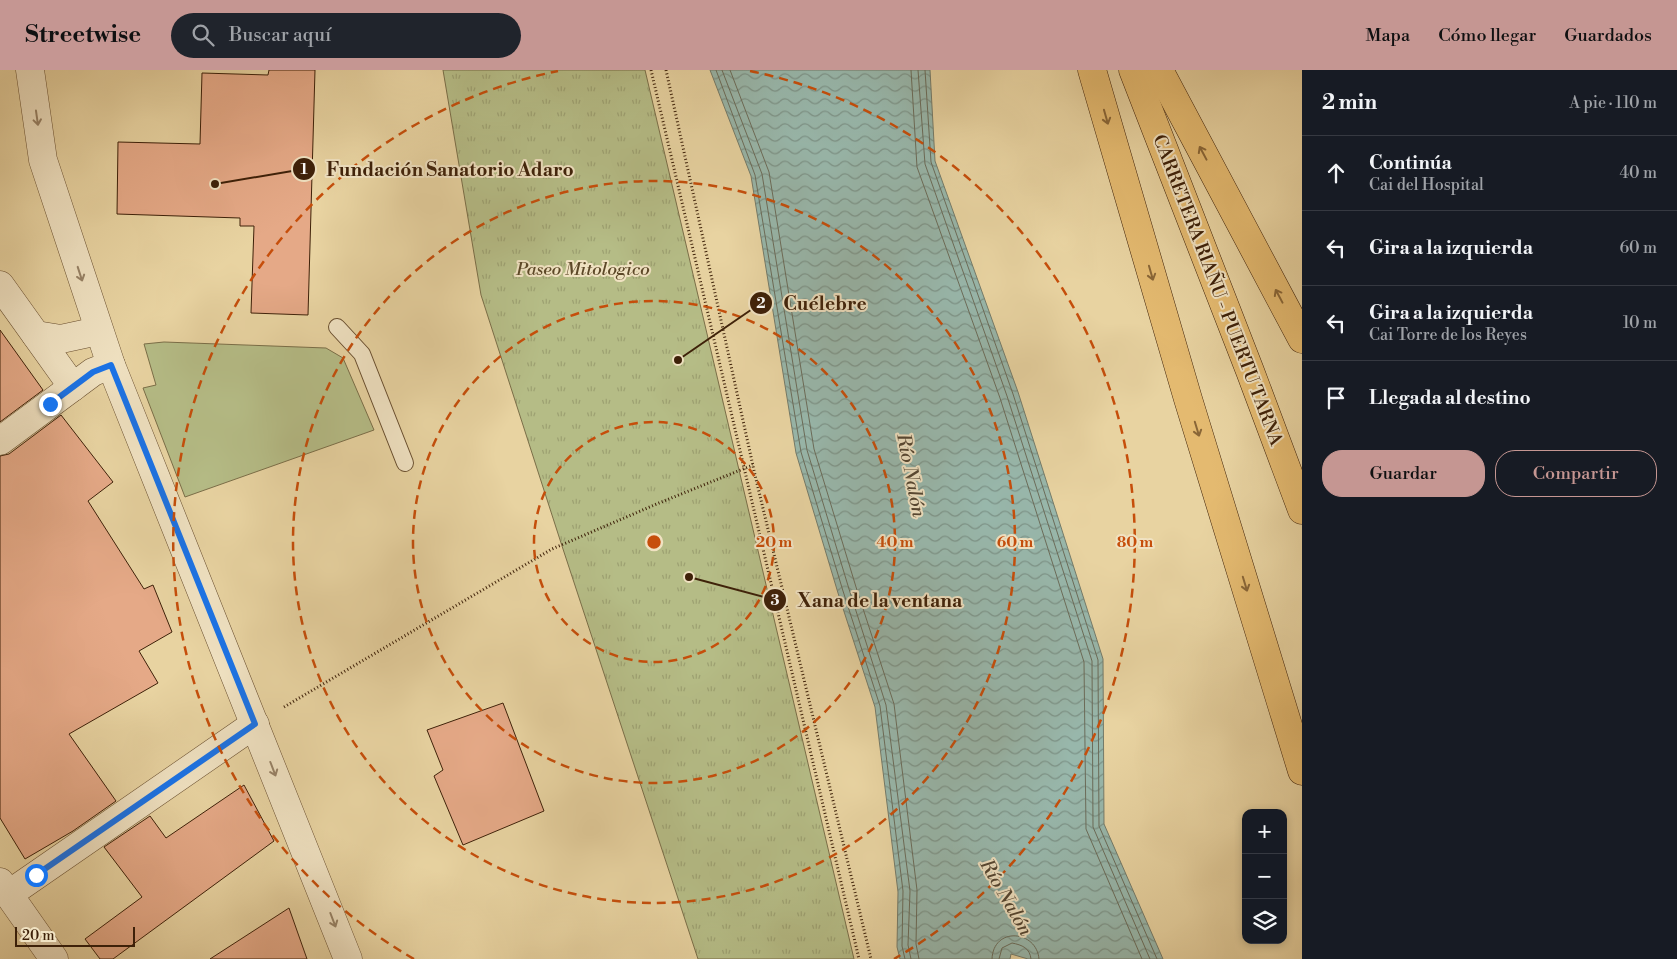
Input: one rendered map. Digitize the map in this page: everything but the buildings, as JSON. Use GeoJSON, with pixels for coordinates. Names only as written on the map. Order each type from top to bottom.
{"type":"FeatureCollection","features":[{"type":"Feature","properties":{"kind":"main road"},"geometry":{"type":"LineString","coordinates":[[1092,70],[1188,399],[1302,771]]}},
{"type":"Feature","properties":{"kind":"main road","name":"CARRETERA RIAÑU - PUERTU TARNA"},"geometry":{"type":"LineString","coordinates":[[1133,70],[1302,510]]}},
{"type":"Feature","properties":{"kind":"main road"},"geometry":{"type":"LineString","coordinates":[[1159,70],[1302,339]]}},
{"type":"Feature","properties":{"kind":"street"},"geometry":{"type":"LineString","coordinates":[[30,70],[43,160],[98,331],[348,959]]}},
{"type":"Feature","properties":{"kind":"street"},"geometry":{"type":"LineString","coordinates":[[0,285],[73,387]]}},
{"type":"Feature","properties":{"kind":"street"},"geometry":{"type":"LineString","coordinates":[[36,335],[62,339],[98,331]]}},
{"type":"Feature","properties":{"kind":"street"},"geometry":{"type":"LineString","coordinates":[[0,441],[93,372],[111,365]]}},
{"type":"Feature","properties":{"kind":"street"},"geometry":{"type":"LineString","coordinates":[[54,959],[4,888],[255,724]]}},
{"type":"Feature","properties":{"kind":"lane"},"geometry":{"type":"LineString","coordinates":[[337,327],[362,354],[405,463]]}},
{"type":"Feature","properties":{"kind":"path"},"geometry":{"type":"LineString","coordinates":[[652,70],[859,959]]}},
{"type":"Feature","properties":{"kind":"path"},"geometry":{"type":"LineString","coordinates":[[666,70],[753,465],[871,959]]}},
{"type":"Feature","properties":{"kind":"path"},"geometry":{"type":"LineString","coordinates":[[255,724],[552,550],[659,503],[753,465]]}},
{"type":"Feature","properties":{"kind":"green space","name":"Paseo Mitologico"},"geometry":{"type":"Polygon","coordinates":[[[443,70],[645,70],[854,959],[698,959],[481,295],[443,70]]]}},
{"type":"Feature","properties":{"kind":"green space"},"geometry":{"type":"Polygon","coordinates":[[[164,342],[326,348],[343,358],[374,430],[185,497],[143,388],[156,385],[144,344],[164,342]]]}},
{"type":"Feature","properties":{"kind":"water","name":"Río Nalón"},"geometry":{"type":"Polygon","coordinates":[[[710,70],[930,70],[935,161],[1018,392],[1103,659],[1104,824],[1163,959],[1028,959],[1011,954],[1010,959],[900,959],[897,947],[898,892],[875,707],[796,453],[751,176],[710,70]]]}},
{"type":"Feature","properties":{"kind":"place","name":"Fundación Sanatorio Adaro"},"geometry":{"type":"Point","coordinates":[215,184]}},
{"type":"Feature","properties":{"kind":"place","name":"Cuélebre"},"geometry":{"type":"Point","coordinates":[678,360]}},
{"type":"Feature","properties":{"kind":"place","name":"Xana de la ventana"},"geometry":{"type":"Point","coordinates":[689,577]}},
{"type":"Feature","properties":{"kind":"route"},"geometry":{"type":"LineString","coordinates":[[36,875],[255,724],[111,365],[93,372],[50,404]]}}]}
